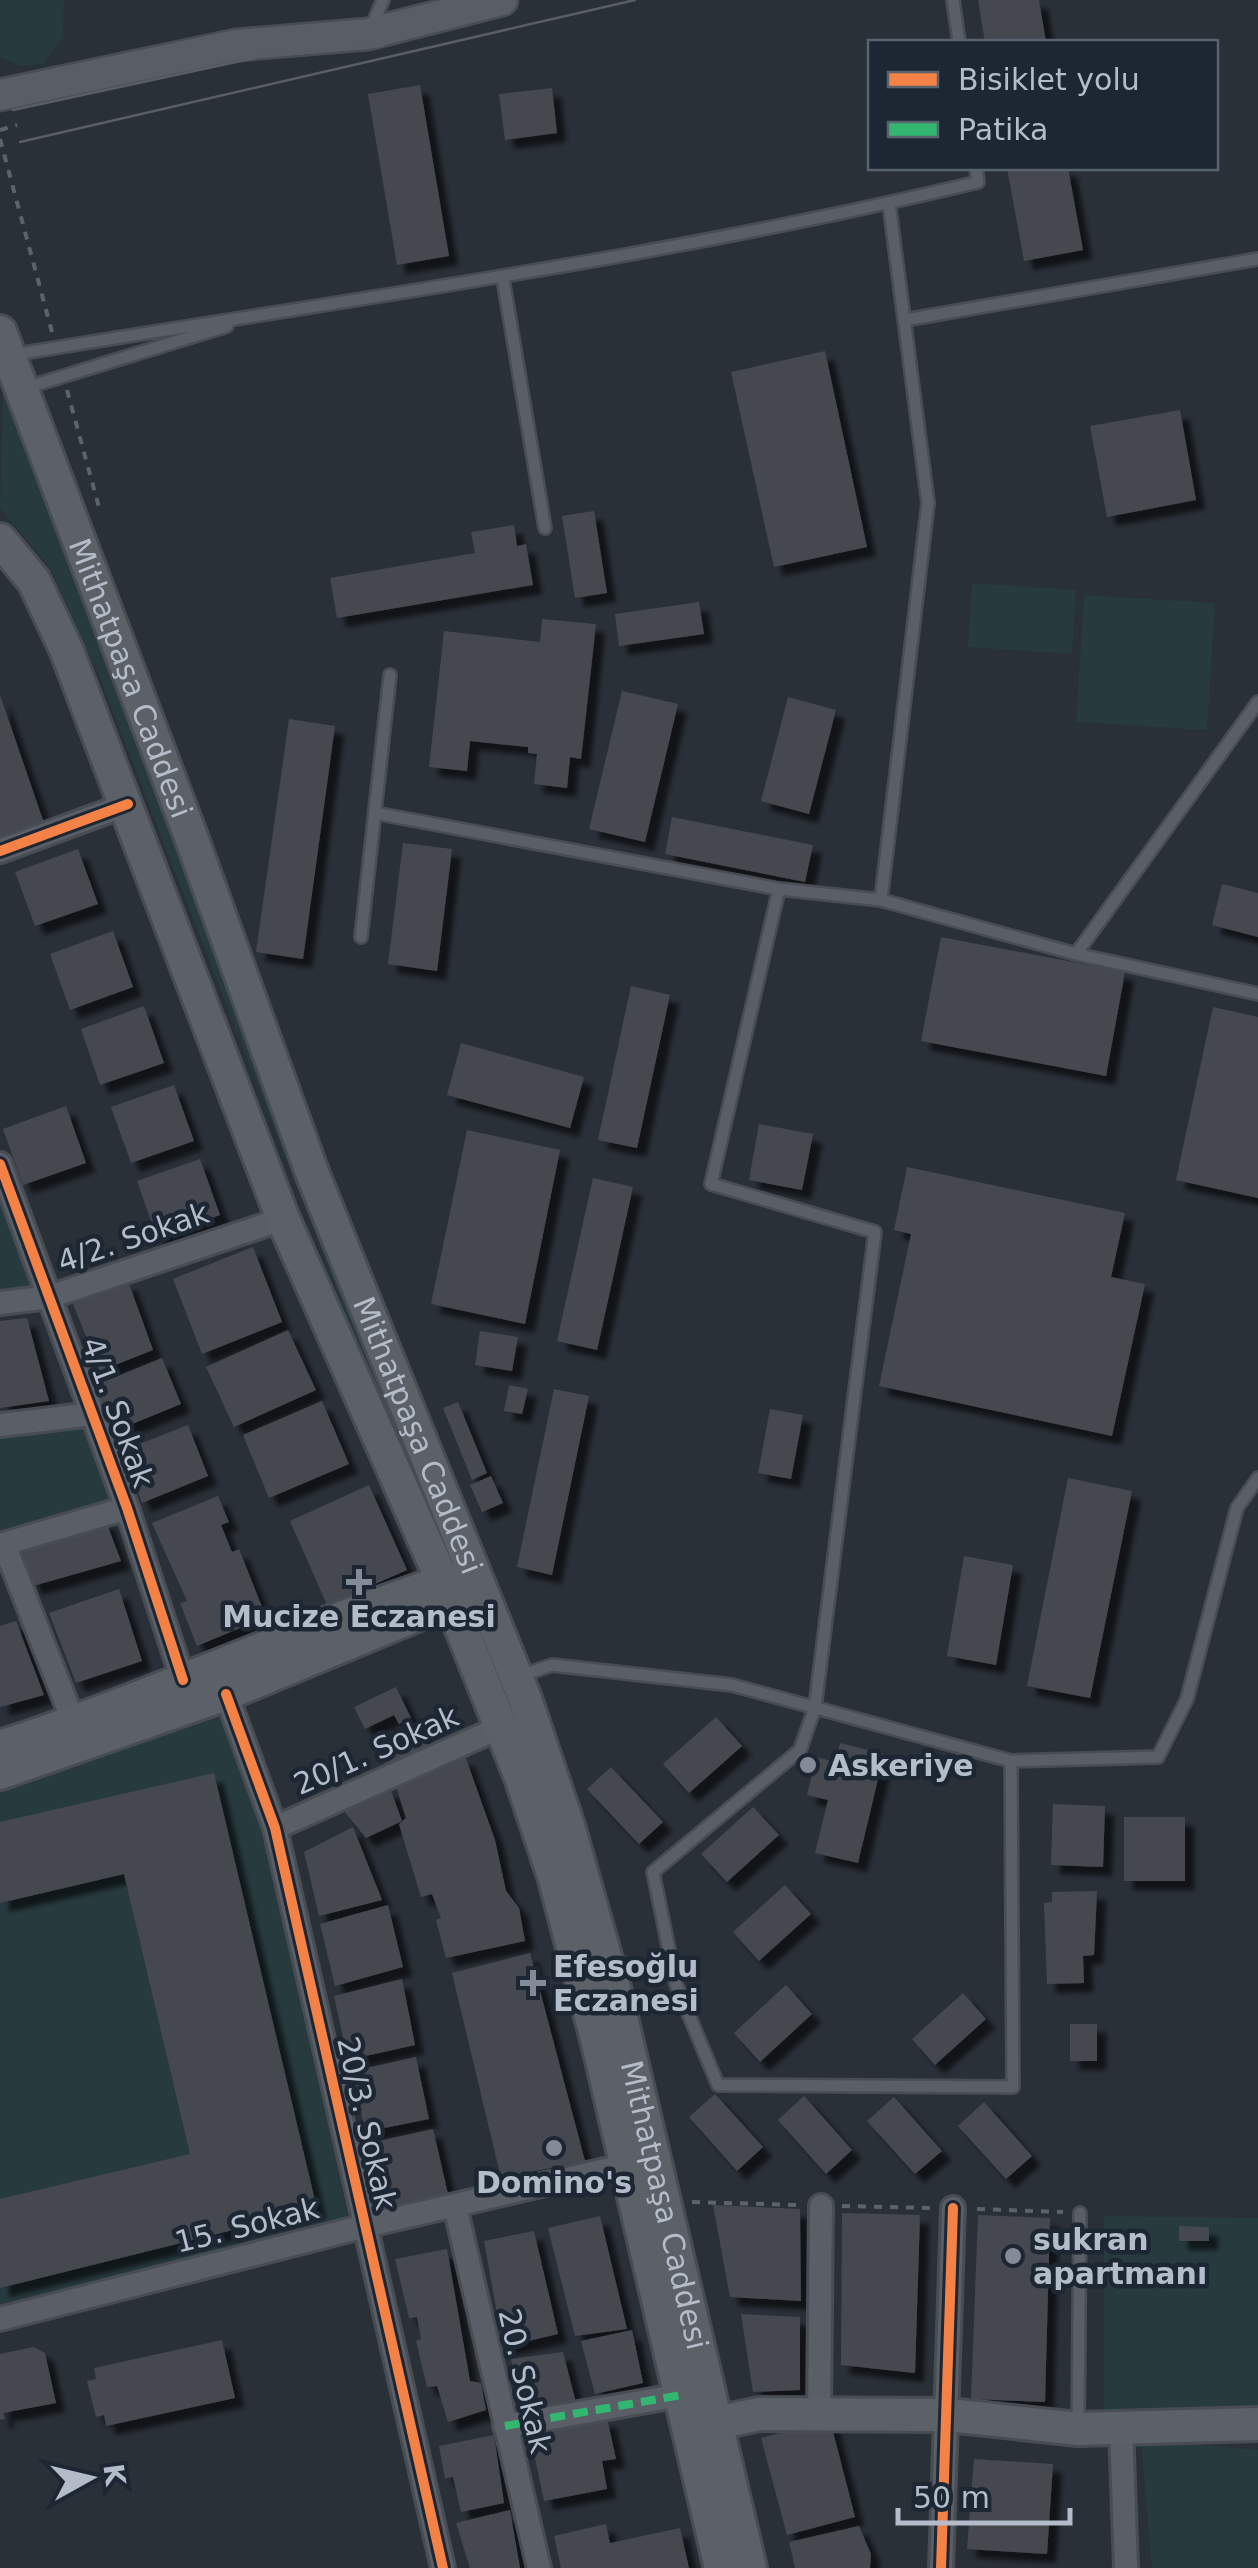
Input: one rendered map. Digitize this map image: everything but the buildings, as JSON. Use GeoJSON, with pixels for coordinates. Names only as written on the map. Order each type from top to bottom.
{"type":"FeatureCollection","features":[{"type":"Feature","properties":{"kind":"main road"},"geometry":{"type":"LineString","coordinates":[[0,95],[236,45],[368,34],[502,0]]}},
{"type":"Feature","properties":{"kind":"main road","name":"Mithatpaşa Caddesi"},"geometry":{"type":"LineString","coordinates":[[5,344],[313,1175],[456,1588]]}},
{"type":"Feature","properties":{"kind":"main road","name":"Mithatpaşa Caddesi"},"geometry":{"type":"LineString","coordinates":[[0,540],[34,582],[50,615],[128,804],[283,1218],[568,1826],[614,1988],[750,2568]]}},
{"type":"Feature","properties":{"kind":"main road"},"geometry":{"type":"LineString","coordinates":[[0,1747],[74,1723],[319,1623],[456,1588]]}},
{"type":"Feature","properties":{"kind":"main road"},"geometry":{"type":"LineString","coordinates":[[0,1773],[226,1694],[456,1588]]}},
{"type":"Feature","properties":{"kind":"main road","name":"Mithatpaşa Caddesi"},"geometry":{"type":"LineString","coordinates":[[499,1676],[501,1726],[554,1879],[628,2166],[721,2568]]}},
{"type":"Feature","properties":{"kind":"main road"},"geometry":{"type":"LineString","coordinates":[[183,1680],[226,1694]]}},
{"type":"Feature","properties":{"kind":"main road"},"geometry":{"type":"LineString","coordinates":[[694,2450],[717,2423],[759,2414],[950,2416],[1078,2429],[1258,2424]]}},
{"type":"Feature","properties":{"kind":"main road"},"geometry":{"type":"LineString","coordinates":[[1191,2426],[1258,2433]]}},
{"type":"Feature","properties":{"kind":"street"},"geometry":{"type":"LineString","coordinates":[[0,851],[128,804]]}},
{"type":"Feature","properties":{"kind":"street","name":"4/1. Sokak"},"geometry":{"type":"LineString","coordinates":[[0,1164],[127,1508],[183,1680]]}},
{"type":"Feature","properties":{"kind":"street","name":"4/2. Sokak"},"geometry":{"type":"LineString","coordinates":[[0,1303],[49,1298],[283,1218]]}},
{"type":"Feature","properties":{"kind":"street"},"geometry":{"type":"LineString","coordinates":[[0,1425],[93,1414]]}},
{"type":"Feature","properties":{"kind":"street"},"geometry":{"type":"LineString","coordinates":[[74,1723],[2,1544],[127,1508]]}},
{"type":"Feature","properties":{"kind":"street","name":"20/3. Sokak"},"geometry":{"type":"LineString","coordinates":[[226,1694],[275,1828],[442,2568]]}},
{"type":"Feature","properties":{"kind":"street","name":"20/1. Sokak"},"geometry":{"type":"LineString","coordinates":[[275,1828],[501,1726]]}},
{"type":"Feature","properties":{"kind":"street","name":"15. Sokak"},"geometry":{"type":"LineString","coordinates":[[0,2319],[365,2226],[628,2166]]}},
{"type":"Feature","properties":{"kind":"street","name":"20. Sokak"},"geometry":{"type":"LineString","coordinates":[[454,2206],[538,2568]]}},
{"type":"Feature","properties":{"kind":"street"},"geometry":{"type":"LineString","coordinates":[[819,2414],[821,2206]]}},
{"type":"Feature","properties":{"kind":"street"},"geometry":{"type":"LineString","coordinates":[[941,2568],[950,2416],[952,2208]]}},
{"type":"Feature","properties":{"kind":"street"},"geometry":{"type":"LineString","coordinates":[[505,2426],[681,2394]]}},
{"type":"Feature","properties":{"kind":"street"},"geometry":{"type":"LineString","coordinates":[[1121,2427],[1126,2568]]}},
{"type":"Feature","properties":{"kind":"lane"},"geometry":{"type":"LineString","coordinates":[[368,34],[383,0]]}},
{"type":"Feature","properties":{"kind":"lane"},"geometry":{"type":"LineString","coordinates":[[953,0],[959,40]]}},
{"type":"Feature","properties":{"kind":"lane"},"geometry":{"type":"LineString","coordinates":[[5,344],[250,318],[503,280],[889,203],[978,182],[976,170]]}},
{"type":"Feature","properties":{"kind":"lane"},"geometry":{"type":"LineString","coordinates":[[881,900],[928,503],[889,203]]}},
{"type":"Feature","properties":{"kind":"lane"},"geometry":{"type":"LineString","coordinates":[[905,320],[1258,259]]}},
{"type":"Feature","properties":{"kind":"lane"},"geometry":{"type":"LineString","coordinates":[[503,280],[545,528]]}},
{"type":"Feature","properties":{"kind":"lane"},"geometry":{"type":"LineString","coordinates":[[23,388],[250,318]]}},
{"type":"Feature","properties":{"kind":"lane"},"geometry":{"type":"LineString","coordinates":[[361,938],[390,675]]}},
{"type":"Feature","properties":{"kind":"lane"},"geometry":{"type":"LineString","coordinates":[[1076,954],[1258,702]]}},
{"type":"Feature","properties":{"kind":"lane"},"geometry":{"type":"LineString","coordinates":[[375,812],[779,889],[881,900],[1076,954],[1258,994]]}},
{"type":"Feature","properties":{"kind":"lane"},"geometry":{"type":"LineString","coordinates":[[779,889],[711,1184],[875,1232],[814,1707],[800,1750],[653,1872],[676,1984],[718,2085],[1013,2087],[1011,1761]]}},
{"type":"Feature","properties":{"kind":"lane"},"geometry":{"type":"LineString","coordinates":[[499,1676],[552,1665],[732,1685],[1011,1761],[1158,1757],[1187,1699],[1237,1508],[1258,1478]]}},
{"type":"Feature","properties":{"kind":"lane"},"geometry":{"type":"LineString","coordinates":[[1078,2429],[1080,2213]]}},
{"type":"Feature","properties":{"kind":"path"},"geometry":{"type":"LineString","coordinates":[[0,130],[17,125]]}},
{"type":"Feature","properties":{"kind":"path"},"geometry":{"type":"LineString","coordinates":[[684,2201],[1080,2213]]}},
{"type":"Feature","properties":{"kind":"green space"},"geometry":{"type":"Polygon","coordinates":[[[0,0],[64,0],[63,37],[43,64],[21,66],[0,57],[0,0]]]}},
{"type":"Feature","properties":{"kind":"green space"},"geometry":{"type":"Polygon","coordinates":[[[3,391],[456,1555],[443,1564],[101,681],[50,568],[0,508],[3,391]]]}},
{"type":"Feature","properties":{"kind":"green space"},"geometry":{"type":"Polygon","coordinates":[[[972,583],[1076,590],[1072,654],[968,647],[972,583]]]}},
{"type":"Feature","properties":{"kind":"green space"},"geometry":{"type":"Polygon","coordinates":[[[1084,595],[1215,603],[1207,730],[1076,722],[1084,595]]]}},
{"type":"Feature","properties":{"kind":"green space"},"geometry":{"type":"Polygon","coordinates":[[[0,1164],[49,1297],[0,1303],[0,1164]]]}},
{"type":"Feature","properties":{"kind":"green space"},"geometry":{"type":"Polygon","coordinates":[[[93,1414],[127,1508],[0,1545],[0,1425],[93,1414]]]}},
{"type":"Feature","properties":{"kind":"green space"},"geometry":{"type":"Polygon","coordinates":[[[236,1713],[349,2221],[0,2304],[0,1779],[236,1713]]]}},
{"type":"Feature","properties":{"kind":"green space"},"geometry":{"type":"Polygon","coordinates":[[[1104,2216],[1258,2218],[1258,2411],[1104,2414],[1104,2216]]]}},
{"type":"Feature","properties":{"kind":"green space"},"geometry":{"type":"Polygon","coordinates":[[[1141,2440],[1258,2450],[1258,2568],[1152,2568],[1141,2440]]]}},
{"type":"Feature","properties":{"kind":"tram line"},"geometry":{"type":"LineString","coordinates":[[20,142],[635,0]]}},
{"type":"Feature","properties":{"kind":"tram line"},"geometry":{"type":"LineString","coordinates":[[13,110],[259,57],[383,46]]}},
{"type":"Feature","properties":{"kind":"marked path"},"geometry":{"type":"LineString","coordinates":[[505,2426],[681,2395]]}},
{"type":"Feature","properties":{"kind":"cycle path"},"geometry":{"type":"LineString","coordinates":[[0,851],[128,804]]}},
{"type":"Feature","properties":{"kind":"cycle path"},"geometry":{"type":"LineString","coordinates":[[0,1164],[127,1508],[183,1680]]}},
{"type":"Feature","properties":{"kind":"cycle path"},"geometry":{"type":"LineString","coordinates":[[226,1694],[275,1828],[443,2568]]}},
{"type":"Feature","properties":{"kind":"cycle path"},"geometry":{"type":"LineString","coordinates":[[941,2568],[953,2208]]}},
{"type":"Feature","properties":{"kind":"place","name":"Mucize Eczanesi"},"geometry":{"type":"Point","coordinates":[359,1582]}},
{"type":"Feature","properties":{"kind":"place","name":"Askeriye"},"geometry":{"type":"Point","coordinates":[808,1765]}},
{"type":"Feature","properties":{"kind":"place","name":"Efesoğlu Eczanesi"},"geometry":{"type":"Point","coordinates":[533,1983]}},
{"type":"Feature","properties":{"kind":"place","name":"Domino's"},"geometry":{"type":"Point","coordinates":[554,2148]}},
{"type":"Feature","properties":{"kind":"place","name":"sukran apartmanı"},"geometry":{"type":"Point","coordinates":[1013,2256]}}]}
